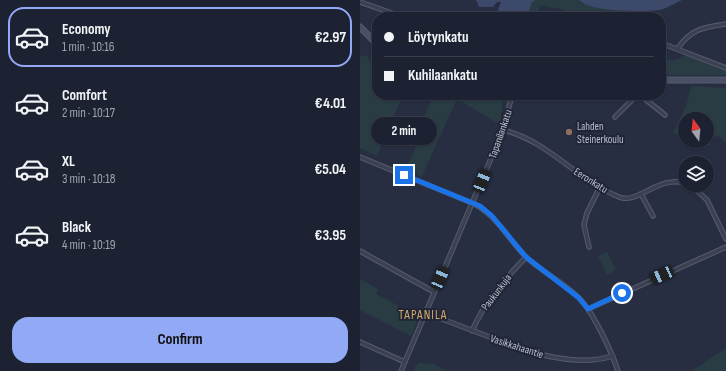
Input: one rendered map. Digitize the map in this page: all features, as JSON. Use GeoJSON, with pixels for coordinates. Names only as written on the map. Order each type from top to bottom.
{"type":"FeatureCollection","features":[{"type":"Feature","properties":{"kind":"main road"},"geometry":{"type":"LineString","coordinates":[[360,27],[372,39]]}},
{"type":"Feature","properties":{"kind":"main road"},"geometry":{"type":"LineString","coordinates":[[666,80],[726,80]]}},
{"type":"Feature","properties":{"kind":"street"},"geometry":{"type":"LineString","coordinates":[[360,2],[389,12]]}},
{"type":"Feature","properties":{"kind":"street"},"geometry":{"type":"LineString","coordinates":[[678,48],[686,37],[699,29],[726,24]]}},
{"type":"Feature","properties":{"kind":"street"},"geometry":{"type":"LineString","coordinates":[[666,44],[726,68]]}},
{"type":"Feature","properties":{"kind":"street","name":"Tapanilankatu"},"geometry":{"type":"LineString","coordinates":[[401,371],[503,130],[511,100]]}},
{"type":"Feature","properties":{"kind":"street"},"geometry":{"type":"LineString","coordinates":[[615,117],[632,100]]}},
{"type":"Feature","properties":{"kind":"street"},"geometry":{"type":"LineString","coordinates":[[646,100],[665,115]]}},
{"type":"Feature","properties":{"kind":"street","name":"Eeronkatu"},"geometry":{"type":"LineString","coordinates":[[503,130],[519,135],[535,143],[600,187],[620,198],[630,198],[660,184],[674,181],[678,182]]}},
{"type":"Feature","properties":{"kind":"street"},"geometry":{"type":"LineString","coordinates":[[360,157],[480,206],[492,216],[526,257],[579,298],[588,309],[618,371]]}},
{"type":"Feature","properties":{"kind":"street"},"geometry":{"type":"LineString","coordinates":[[589,247],[584,225],[587,213],[600,187]]}},
{"type":"Feature","properties":{"kind":"street"},"geometry":{"type":"LineString","coordinates":[[698,192],[707,200],[726,239]]}},
{"type":"Feature","properties":{"kind":"street"},"geometry":{"type":"LineString","coordinates":[[641,194],[653,216]]}},
{"type":"Feature","properties":{"kind":"street"},"geometry":{"type":"LineString","coordinates":[[588,309],[726,247]]}},
{"type":"Feature","properties":{"kind":"street"},"geometry":{"type":"LineString","coordinates":[[360,251],[434,292]]}},
{"type":"Feature","properties":{"kind":"street","name":"Paukunkuja"},"geometry":{"type":"LineString","coordinates":[[472,331],[490,296],[503,280],[526,257]]}},
{"type":"Feature","properties":{"kind":"street","name":"Vasikkahaantie"},"geometry":{"type":"LineString","coordinates":[[426,313],[527,351],[542,355],[592,359],[603,359],[612,356]]}},
{"type":"Feature","properties":{"kind":"street"},"geometry":{"type":"LineString","coordinates":[[360,342],[405,362]]}},
{"type":"Feature","properties":{"kind":"shaded area"},"geometry":{"type":"Polygon","coordinates":[[[535,0],[579,0],[581,3],[608,9],[643,11],[565,12],[565,10],[540,5],[538,12],[529,12],[532,2],[535,0]]]}},
{"type":"Feature","properties":{"kind":"shaded area"},"geometry":{"type":"Polygon","coordinates":[[[360,55],[368,57],[372,64],[372,100],[401,100],[377,156],[360,148],[360,55]]]}},
{"type":"Feature","properties":{"kind":"shaded area"},"geometry":{"type":"Polygon","coordinates":[[[686,55],[726,71],[726,75],[666,75],[666,61],[675,60],[686,55]]]}},
{"type":"Feature","properties":{"kind":"shaded area"},"geometry":{"type":"Polygon","coordinates":[[[691,86],[726,88],[726,143],[719,136],[714,137],[714,112],[683,112],[687,103],[691,86]]]}},
{"type":"Feature","properties":{"kind":"shaded area"},"geometry":{"type":"Polygon","coordinates":[[[432,100],[456,101],[421,178],[407,166],[416,147],[411,144],[432,100]]]}},
{"type":"Feature","properties":{"kind":"shaded area"},"geometry":{"type":"Polygon","coordinates":[[[459,100],[503,100],[500,121],[497,123],[459,100]]]}},
{"type":"Feature","properties":{"kind":"shaded area"},"geometry":{"type":"Polygon","coordinates":[[[678,122],[678,135],[673,133],[678,122]]]}},
{"type":"Feature","properties":{"kind":"shaded area"},"geometry":{"type":"Polygon","coordinates":[[[607,252],[616,270],[607,275],[598,256],[607,252]]]}},
{"type":"Feature","properties":{"kind":"shaded area"},"geometry":{"type":"Polygon","coordinates":[[[360,279],[378,289],[376,294],[397,305],[401,315],[417,322],[411,336],[360,310],[360,279]]]}},
{"type":"Feature","properties":{"kind":"shaded area"},"geometry":{"type":"Polygon","coordinates":[[[726,348],[726,371],[692,371],[726,348]]]}},
{"type":"Feature","properties":{"kind":"shaded area"},"geometry":{"type":"Polygon","coordinates":[[[418,363],[434,364],[446,371],[414,371],[418,363]]]}},
{"type":"Feature","properties":{"kind":"water"},"geometry":{"type":"Polygon","coordinates":[[[476,0],[535,0],[532,2],[529,12],[499,12],[498,10],[501,2],[497,2],[493,7],[479,7],[476,0]]]}},
{"type":"Feature","properties":{"kind":"water"},"geometry":{"type":"Polygon","coordinates":[[[579,0],[682,0],[662,9],[641,11],[604,9],[593,7],[579,0]]]}},
{"type":"Feature","properties":{"kind":"place","name":"Lahden Steinerkoulu"},"geometry":{"type":"Point","coordinates":[569,132]}},
{"type":"Feature","properties":{"kind":"district","name":"TAPANILA"},"geometry":{"type":"Point","coordinates":[423,314]}},
{"type":"Feature","properties":{"kind":"route"},"geometry":{"type":"LineString","coordinates":[[404,175],[480,206],[492,216],[526,257],[579,298],[588,309],[595,304],[622,293]]}}]}
